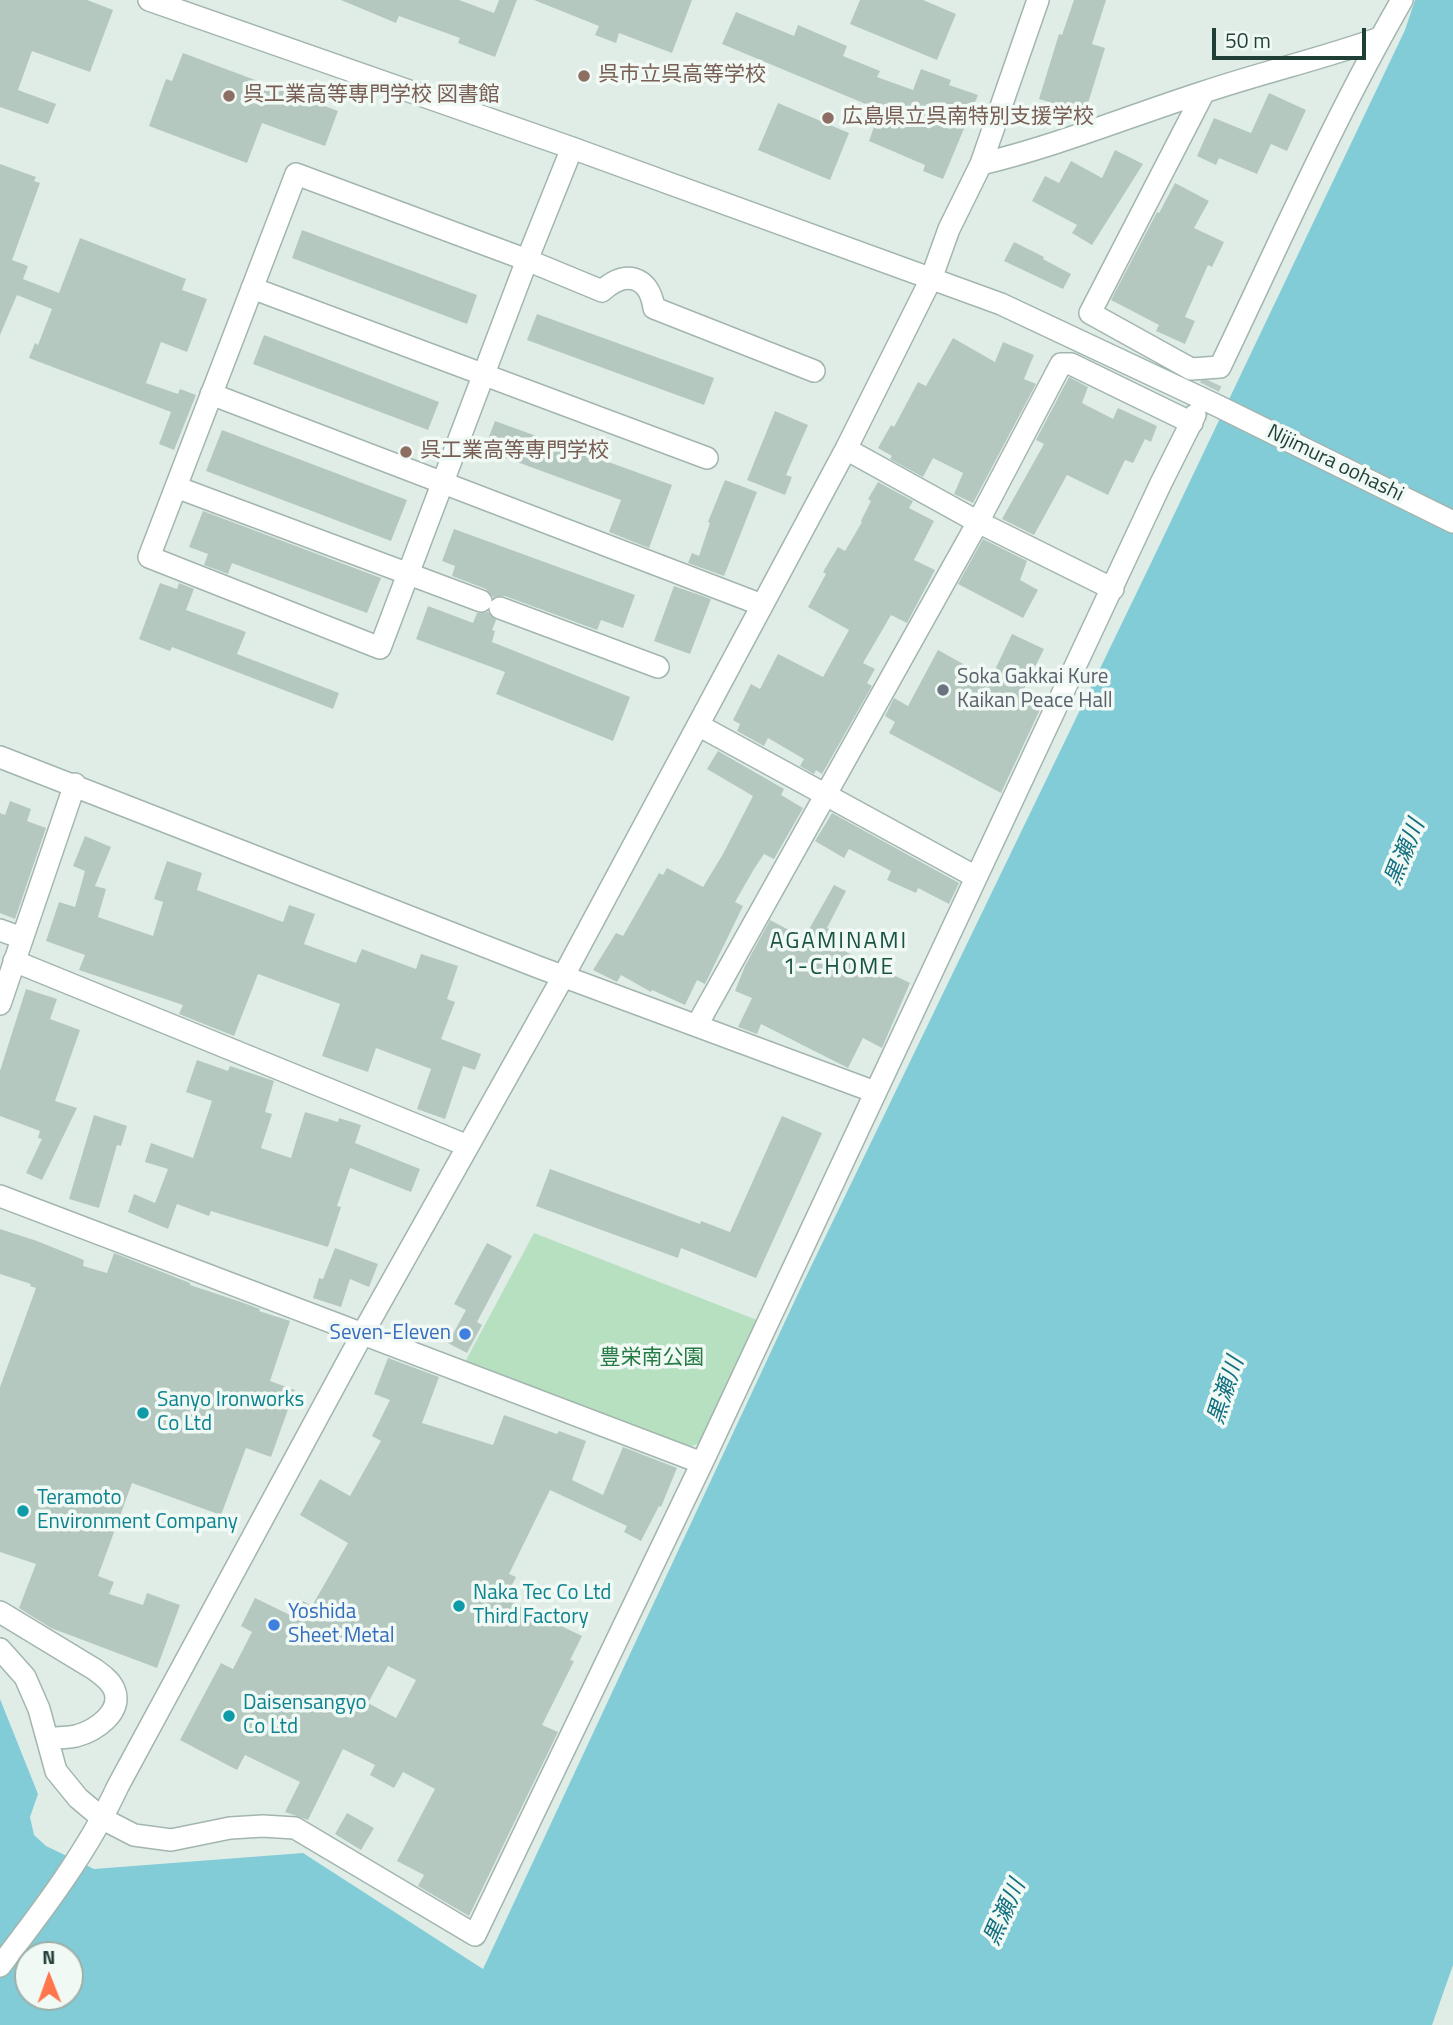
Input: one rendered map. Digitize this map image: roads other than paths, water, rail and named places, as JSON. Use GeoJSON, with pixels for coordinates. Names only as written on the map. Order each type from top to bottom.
{"type":"FeatureCollection","features":[{"type":"Feature","properties":{"kind":"street","name":"Nijimura oohashi"},"geometry":{"type":"LineString","coordinates":[[151,0],[572,148],[1001,304],[1218,405],[1453,522]]}},
{"type":"Feature","properties":{"kind":"street"},"geometry":{"type":"LineString","coordinates":[[0,1966],[31,1926],[103,1819],[118,1786],[363,1333],[563,977],[846,449],[931,279],[949,229],[981,164],[1038,0]]}},
{"type":"Feature","properties":{"kind":"street"},"geometry":{"type":"LineString","coordinates":[[1204,92],[1090,313],[1191,369],[1216,374],[1380,38],[1402,0]]}},
{"type":"Feature","properties":{"kind":"street"},"geometry":{"type":"LineString","coordinates":[[981,164],[1027,153],[1204,92],[1380,38]]}},
{"type":"Feature","properties":{"kind":"street"},"geometry":{"type":"LineString","coordinates":[[572,148],[527,260],[380,648],[149,557],[296,174],[527,260],[602,291],[614,280],[632,278],[646,285],[654,308],[814,371]]}},
{"type":"Feature","properties":{"kind":"street"},"geometry":{"type":"LineString","coordinates":[[252,288],[707,458]]}},
{"type":"Feature","properties":{"kind":"street"},"geometry":{"type":"LineString","coordinates":[[0,1649],[25,1677],[39,1709],[56,1771],[78,1798],[103,1819],[134,1835],[171,1840],[230,1828],[295,1828],[475,1935],[702,1463],[1194,419],[1072,364],[1061,363],[978,522],[697,1025]]}},
{"type":"Feature","properties":{"kind":"street"},"geometry":{"type":"LineString","coordinates":[[211,394],[762,605]]}},
{"type":"Feature","properties":{"kind":"street"},"geometry":{"type":"LineString","coordinates":[[846,449],[978,522],[1112,589]]}},
{"type":"Feature","properties":{"kind":"street"},"geometry":{"type":"LineString","coordinates":[[176,488],[658,667]]}},
{"type":"Feature","properties":{"kind":"street"},"geometry":{"type":"LineString","coordinates":[[698,725],[976,877]]}},
{"type":"Feature","properties":{"kind":"street"},"geometry":{"type":"LineString","coordinates":[[0,757],[75,784],[563,977],[875,1092]]}},
{"type":"Feature","properties":{"kind":"street"},"geometry":{"type":"LineString","coordinates":[[0,1004],[75,784]]}},
{"type":"Feature","properties":{"kind":"street"},"geometry":{"type":"LineString","coordinates":[[0,930],[22,939]]}},
{"type":"Feature","properties":{"kind":"street"},"geometry":{"type":"LineString","coordinates":[[14,961],[468,1146]]}},
{"type":"Feature","properties":{"kind":"street"},"geometry":{"type":"LineString","coordinates":[[0,1196],[702,1463]]}},
{"type":"Feature","properties":{"kind":"street"},"geometry":{"type":"LineString","coordinates":[[0,1612],[94,1669],[114,1689],[116,1702],[105,1721],[76,1736],[47,1738]]}},
{"type":"Feature","properties":{"kind":"water","name":"黒瀬川"},"geometry":{"type":"Polygon","coordinates":[[[1415,0],[1453,0],[1453,1965],[1432,2025],[0,2025],[0,1699],[38,1794],[30,1817],[34,1835],[46,1846],[94,1869],[303,1853],[483,1969],[803,1283],[1405,30],[1415,0]]]}},
{"type":"Feature","properties":{"kind":"tunnel"},"geometry":{"type":"LineString","coordinates":[[1196,415],[1212,382]]}},
{"type":"Feature","properties":{"kind":"place","name":"呉市立呉高等学校"},"geometry":{"type":"Point","coordinates":[584,76]}},
{"type":"Feature","properties":{"kind":"place","name":"呉工業高等専門学校 図書館"},"geometry":{"type":"Point","coordinates":[229,96]}},
{"type":"Feature","properties":{"kind":"place","name":"広島県立呉南特別支援学校"},"geometry":{"type":"Point","coordinates":[828,118]}},
{"type":"Feature","properties":{"kind":"place","name":"呉工業高等専門学校"},"geometry":{"type":"Point","coordinates":[406,452]}},
{"type":"Feature","properties":{"kind":"place","name":"Soka Gakkai Kure Kaikan Peace Hall"},"geometry":{"type":"Point","coordinates":[943,690]}},
{"type":"Feature","properties":{"kind":"place","name":"Seven-Eleven"},"geometry":{"type":"Point","coordinates":[465,1334]}},
{"type":"Feature","properties":{"kind":"place","name":"Sanyo Ironworks Co Ltd"},"geometry":{"type":"Point","coordinates":[143,1413]}},
{"type":"Feature","properties":{"kind":"place","name":"Teramoto Environment Company"},"geometry":{"type":"Point","coordinates":[23,1511]}},
{"type":"Feature","properties":{"kind":"place","name":"Naka Tec Co Ltd Third Factory"},"geometry":{"type":"Point","coordinates":[459,1606]}},
{"type":"Feature","properties":{"kind":"place","name":"Yoshida Sheet Metal"},"geometry":{"type":"Point","coordinates":[274,1625]}},
{"type":"Feature","properties":{"kind":"place","name":"Daisensangyo Co Ltd"},"geometry":{"type":"Point","coordinates":[229,1716]}},
{"type":"Feature","properties":{"kind":"district","name":"AGAMINAMI 1-CHOME"},"geometry":{"type":"Point","coordinates":[839,955]}},
{"type":"Feature","properties":{"kind":"park label","name":"豊栄南公園"},"geometry":{"type":"Point","coordinates":[652,1359]}}]}
